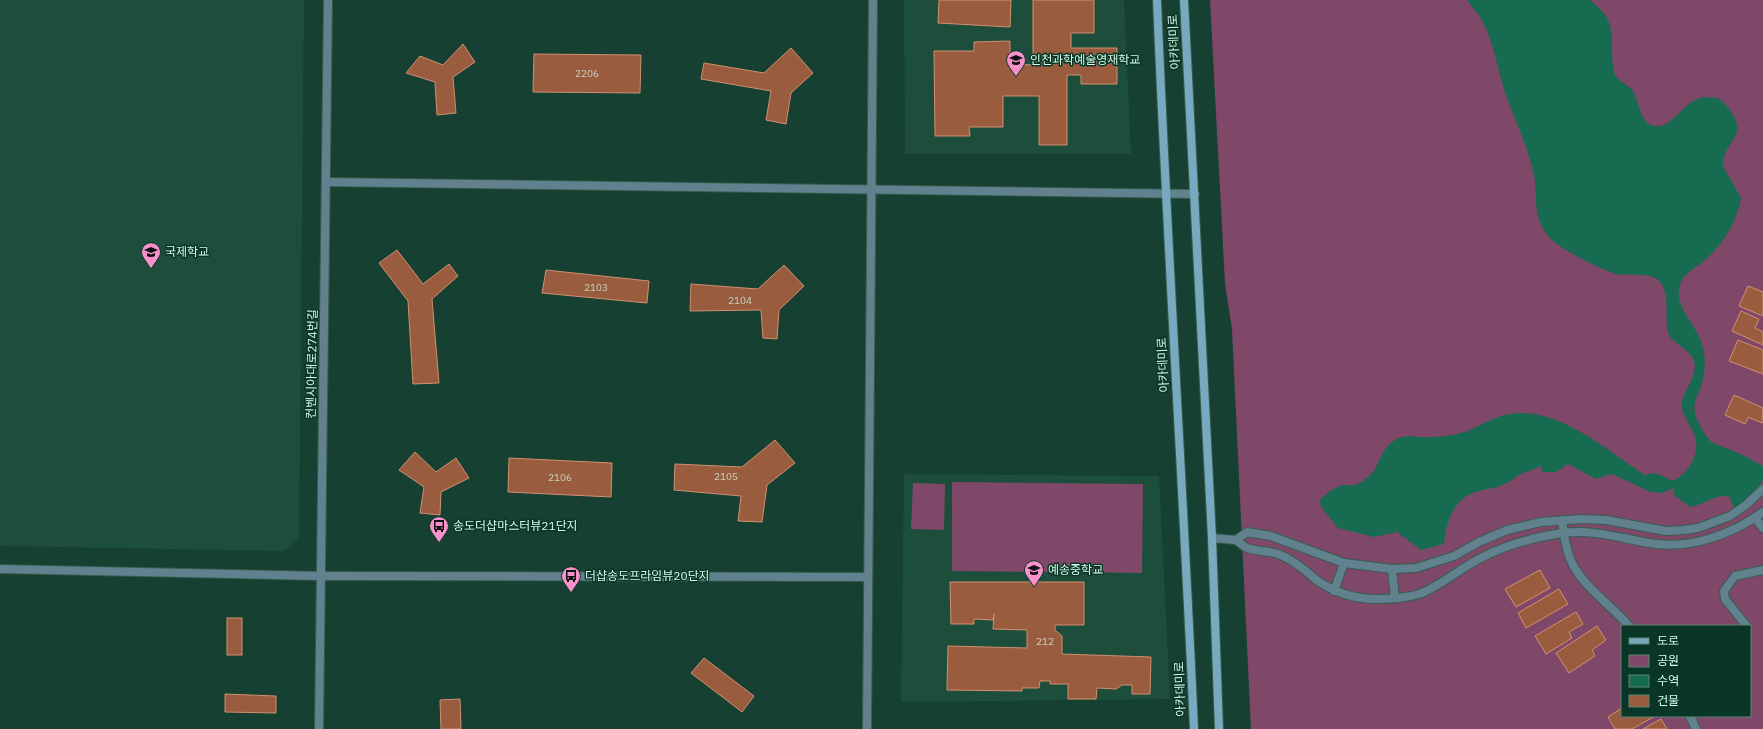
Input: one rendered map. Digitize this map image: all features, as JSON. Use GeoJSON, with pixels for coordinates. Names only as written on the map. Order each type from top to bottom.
{"type":"FeatureCollection","features":[{"type":"Feature","properties":{"kind":"main road","name":"아카데미로"},"geometry":{"type":"LineString","coordinates":[[1157,0],[1165,194],[1185,536],[1194,729]]}},
{"type":"Feature","properties":{"kind":"main road","name":"아카데미로"},"geometry":{"type":"LineString","coordinates":[[1184,0],[1212,538],[1219,729]]}},
{"type":"Feature","properties":{"kind":"street","name":"컨벤시아대로274번길"},"geometry":{"type":"LineString","coordinates":[[319,729],[328,0]]}},
{"type":"Feature","properties":{"kind":"street"},"geometry":{"type":"LineString","coordinates":[[867,729],[873,0]]}},
{"type":"Feature","properties":{"kind":"street"},"geometry":{"type":"LineString","coordinates":[[326,182],[1195,194]]}},
{"type":"Feature","properties":{"kind":"street"},"geometry":{"type":"LineString","coordinates":[[1236,540],[1247,532],[1271,536],[1344,563],[1392,570],[1416,568],[1454,556],[1479,542],[1507,530],[1541,522],[1562,520],[1606,520],[1666,531],[1684,530],[1712,524],[1730,516],[1746,506],[1763,489]]}},
{"type":"Feature","properties":{"kind":"street"},"geometry":{"type":"LineString","coordinates":[[1746,506],[1763,528]]}},
{"type":"Feature","properties":{"kind":"street"},"geometry":{"type":"LineString","coordinates":[[1212,538],[1236,540],[1246,548],[1277,553],[1292,561],[1334,590],[1360,598],[1376,599],[1395,598],[1421,593],[1436,586],[1462,568],[1510,545],[1564,533],[1585,532],[1606,534],[1650,543],[1671,544],[1703,541],[1721,535],[1755,518],[1763,512]]}},
{"type":"Feature","properties":{"kind":"street"},"geometry":{"type":"LineString","coordinates":[[1562,520],[1568,551],[1574,566],[1586,583],[1628,625]]}},
{"type":"Feature","properties":{"kind":"street"},"geometry":{"type":"LineString","coordinates":[[1334,590],[1344,563]]}},
{"type":"Feature","properties":{"kind":"street"},"geometry":{"type":"LineString","coordinates":[[0,569],[321,576],[868,577]]}},
{"type":"Feature","properties":{"kind":"street"},"geometry":{"type":"LineString","coordinates":[[1392,570],[1395,598]]}},
{"type":"Feature","properties":{"kind":"street"},"geometry":{"type":"LineString","coordinates":[[1746,625],[1725,599],[1724,591],[1735,576],[1763,570]]}},
{"type":"Feature","properties":{"kind":"street"},"geometry":{"type":"LineString","coordinates":[[1690,717],[1696,729]]}},
{"type":"Feature","properties":{"kind":"shaded area","name":"국제학교"},"geometry":{"type":"Polygon","coordinates":[[[0,0],[304,0],[299,539],[284,551],[0,546],[0,0]]]}},
{"type":"Feature","properties":{"kind":"shaded area","name":"인천과학예술영재학교"},"geometry":{"type":"Polygon","coordinates":[[[904,0],[1124,0],[1131,154],[905,154],[904,0]]]}},
{"type":"Feature","properties":{"kind":"shaded area","name":"예송중학교"},"geometry":{"type":"Polygon","coordinates":[[[904,474],[1159,476],[1170,699],[901,702],[904,474]]]}},
{"type":"Feature","properties":{"kind":"green space"},"geometry":{"type":"Polygon","coordinates":[[[1210,0],[1763,0],[1763,729],[1251,729],[1232,329],[1225,284],[1210,0]]]}},
{"type":"Feature","properties":{"kind":"green space"},"geometry":{"type":"Polygon","coordinates":[[[952,482],[1143,484],[1142,573],[952,571],[952,482]]]}},
{"type":"Feature","properties":{"kind":"green space"},"geometry":{"type":"Polygon","coordinates":[[[913,483],[945,484],[944,530],[911,529],[913,483]]]}},
{"type":"Feature","properties":{"kind":"water"},"geometry":{"type":"Polygon","coordinates":[[[1467,0],[1590,0],[1605,14],[1610,26],[1615,75],[1633,91],[1646,121],[1655,126],[1661,126],[1672,120],[1692,102],[1697,99],[1708,97],[1718,98],[1725,104],[1734,117],[1737,131],[1723,160],[1723,166],[1741,198],[1739,207],[1729,232],[1718,247],[1712,254],[1686,274],[1682,280],[1679,289],[1679,298],[1700,339],[1704,352],[1704,374],[1695,407],[1695,413],[1698,421],[1711,442],[1741,454],[1763,466],[1763,480],[1750,497],[1734,509],[1729,496],[1714,498],[1690,507],[1674,495],[1674,488],[1662,493],[1651,492],[1612,474],[1596,479],[1568,464],[1556,472],[1542,472],[1541,466],[1521,474],[1508,483],[1476,492],[1466,497],[1451,514],[1446,529],[1444,544],[1421,550],[1397,532],[1374,537],[1338,528],[1321,507],[1320,500],[1332,490],[1342,485],[1357,485],[1372,474],[1388,446],[1399,438],[1406,436],[1439,437],[1457,434],[1468,431],[1501,416],[1520,413],[1540,415],[1559,421],[1578,430],[1645,475],[1656,474],[1672,481],[1683,474],[1692,462],[1695,455],[1696,441],[1682,410],[1682,401],[1693,377],[1695,366],[1689,353],[1673,340],[1668,332],[1666,295],[1664,288],[1660,282],[1651,276],[1616,274],[1592,264],[1557,244],[1545,232],[1537,212],[1534,175],[1525,144],[1506,95],[1489,35],[1480,17],[1467,0]]]}},
{"type":"Feature","properties":{"kind":"building"},"geometry":{"type":"Polygon","coordinates":[[[939,0],[1011,0],[1010,27],[938,23],[939,0]]]}},
{"type":"Feature","properties":{"kind":"building"},"geometry":{"type":"Polygon","coordinates":[[[1033,0],[1094,0],[1094,33],[1071,33],[1071,48],[1117,48],[1117,84],[1081,84],[1081,75],[1067,75],[1067,145],[1039,145],[1039,96],[1003,96],[1003,127],[969,127],[970,136],[935,136],[934,51],[974,51],[974,42],[1010,41],[1010,64],[1033,65],[1033,0]]]}},
{"type":"Feature","properties":{"kind":"building"},"geometry":{"type":"Polygon","coordinates":[[[463,44],[475,62],[453,77],[456,113],[437,115],[435,82],[406,73],[420,56],[443,65],[463,44]]]}},
{"type":"Feature","properties":{"kind":"building"},"geometry":{"type":"Polygon","coordinates":[[[791,48],[813,73],[791,93],[786,124],[766,120],[771,91],[701,79],[704,63],[764,73],[791,48]]]}},
{"type":"Feature","properties":{"kind":"building"},"geometry":{"type":"Polygon","coordinates":[[[534,54],[641,55],[640,93],[533,92],[534,54]]]}},
{"type":"Feature","properties":{"kind":"building"},"geometry":{"type":"Polygon","coordinates":[[[397,250],[423,284],[449,264],[458,276],[432,299],[439,383],[413,384],[408,301],[379,263],[397,250]]]}},
{"type":"Feature","properties":{"kind":"building"},"geometry":{"type":"Polygon","coordinates":[[[784,265],[804,286],[779,310],[777,339],[763,338],[761,310],[690,311],[691,284],[758,289],[784,265]]]}},
{"type":"Feature","properties":{"kind":"building"},"geometry":{"type":"Polygon","coordinates":[[[546,270],[649,281],[647,303],[542,293],[546,270]]]}},
{"type":"Feature","properties":{"kind":"building"},"geometry":{"type":"Polygon","coordinates":[[[1748,286],[1763,292],[1763,316],[1739,306],[1748,286]]]}},
{"type":"Feature","properties":{"kind":"building"},"geometry":{"type":"Polygon","coordinates":[[[1741,311],[1759,319],[1755,328],[1763,332],[1763,345],[1732,331],[1741,311]]]}},
{"type":"Feature","properties":{"kind":"building"},"geometry":{"type":"Polygon","coordinates":[[[1738,340],[1763,350],[1763,374],[1729,361],[1738,340]]]}},
{"type":"Feature","properties":{"kind":"building"},"geometry":{"type":"Polygon","coordinates":[[[1734,395],[1763,408],[1762,423],[1748,417],[1745,424],[1725,415],[1734,395]]]}},
{"type":"Feature","properties":{"kind":"building"},"geometry":{"type":"Polygon","coordinates":[[[775,440],[795,463],[767,485],[762,522],[738,521],[741,496],[674,490],[675,464],[742,467],[775,440]]]}},
{"type":"Feature","properties":{"kind":"building"},"geometry":{"type":"Polygon","coordinates":[[[415,452],[436,472],[456,458],[469,478],[441,492],[440,515],[420,513],[424,487],[399,470],[415,452]]]}},
{"type":"Feature","properties":{"kind":"building"},"geometry":{"type":"Polygon","coordinates":[[[509,458],[612,463],[611,497],[508,492],[509,458]]]}},
{"type":"Feature","properties":{"kind":"building"},"geometry":{"type":"Polygon","coordinates":[[[1540,570],[1550,588],[1516,607],[1505,589],[1540,570]]]}},
{"type":"Feature","properties":{"kind":"building","name":"예송중학교"},"geometry":{"type":"Polygon","coordinates":[[[950,582],[1084,582],[1084,625],[1055,625],[1055,630],[1062,636],[1062,654],[1151,657],[1150,694],[1132,694],[1132,685],[1122,685],[1116,689],[1097,688],[1096,699],[1068,699],[1068,684],[1050,684],[1050,681],[1040,681],[1039,688],[1022,688],[1022,691],[947,690],[948,646],[1027,648],[1027,630],[993,629],[994,614],[993,620],[974,619],[974,624],[951,624],[950,582]]]}},
{"type":"Feature","properties":{"kind":"building"},"geometry":{"type":"Polygon","coordinates":[[[1559,589],[1568,604],[1526,628],[1518,613],[1559,589]]]}},
{"type":"Feature","properties":{"kind":"building"},"geometry":{"type":"Polygon","coordinates":[[[1576,612],[1583,624],[1569,632],[1572,638],[1546,654],[1535,636],[1576,612]]]}},
{"type":"Feature","properties":{"kind":"building"},"geometry":{"type":"Polygon","coordinates":[[[227,618],[242,618],[242,655],[227,655],[227,618]]]}},
{"type":"Feature","properties":{"kind":"building"},"geometry":{"type":"Polygon","coordinates":[[[1597,626],[1606,640],[1592,650],[1595,656],[1569,673],[1556,653],[1597,626]]]}},
{"type":"Feature","properties":{"kind":"building"},"geometry":{"type":"Polygon","coordinates":[[[704,658],[754,696],[742,712],[691,673],[704,658]]]}},
{"type":"Feature","properties":{"kind":"building"},"geometry":{"type":"Polygon","coordinates":[[[225,694],[276,696],[276,713],[225,712],[225,694]]]}},
{"type":"Feature","properties":{"kind":"building"},"geometry":{"type":"Polygon","coordinates":[[[460,699],[461,729],[441,729],[440,700],[460,699]]]}},
{"type":"Feature","properties":{"kind":"building"},"geometry":{"type":"Polygon","coordinates":[[[1621,709],[1621,717],[1653,717],[1632,729],[1615,729],[1608,717],[1621,709]]]}},
{"type":"Feature","properties":{"kind":"building"},"geometry":{"type":"Polygon","coordinates":[[[1661,719],[1667,729],[1643,729],[1661,719]]]}},
{"type":"Feature","properties":{"kind":"place","name":"인천과학예술영재학교"},"geometry":{"type":"Point","coordinates":[1016,77]}},
{"type":"Feature","properties":{"kind":"place","name":"국제학교"},"geometry":{"type":"Point","coordinates":[151,269]}},
{"type":"Feature","properties":{"kind":"place","name":"송도더샵마스터뷰21단지"},"geometry":{"type":"Point","coordinates":[439,543]}},
{"type":"Feature","properties":{"kind":"place","name":"예송중학교"},"geometry":{"type":"Point","coordinates":[1034,587]}},
{"type":"Feature","properties":{"kind":"place","name":"더샵송도프라임뷰20단지"},"geometry":{"type":"Point","coordinates":[571,593]}}]}
